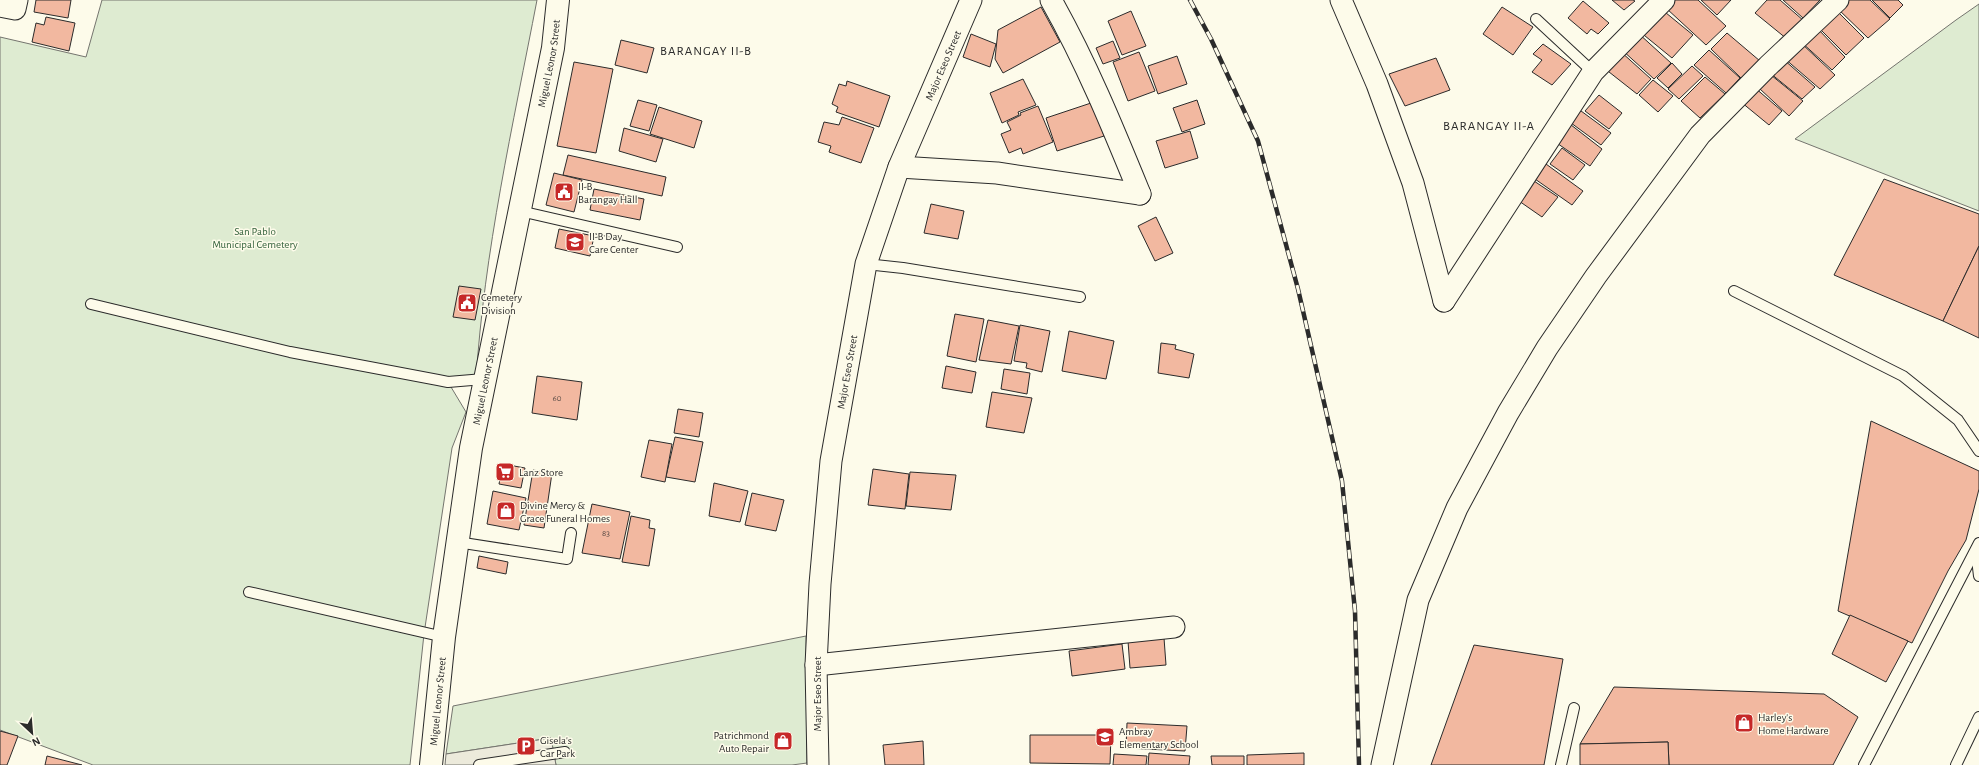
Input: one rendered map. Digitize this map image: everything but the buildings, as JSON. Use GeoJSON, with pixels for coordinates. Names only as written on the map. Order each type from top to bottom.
{"type":"FeatureCollection","features":[{"type":"Feature","properties":{"kind":"street","name":"Miguel Leonor Street"},"geometry":{"type":"LineString","coordinates":[[430,765],[456,542],[471,448],[553,48],[558,0]]}},
{"type":"Feature","properties":{"kind":"street","name":"Major Eseo Street"},"geometry":{"type":"LineString","coordinates":[[818,765],[816,665],[820,584],[831,461],[866,264],[899,167],[971,0]]}},
{"type":"Feature","properties":{"kind":"street"},"geometry":{"type":"LineString","coordinates":[[899,167],[997,173],[1140,194],[1103,103],[1074,40],[1051,0]]}},
{"type":"Feature","properties":{"kind":"street"},"geometry":{"type":"LineString","coordinates":[[1341,0],[1377,84],[1413,183],[1444,301],[1593,72],[1664,0]]}},
{"type":"Feature","properties":{"kind":"street"},"geometry":{"type":"LineString","coordinates":[[1382,765],[1418,600],[1457,508],[1508,413],[1547,348],[1596,276],[1700,135],[1768,66],[1838,0]]}},
{"type":"Feature","properties":{"kind":"street"},"geometry":{"type":"LineString","coordinates":[[816,665],[1174,627]]}},
{"type":"Feature","properties":{"kind":"lane"},"geometry":{"type":"LineString","coordinates":[[1536,19],[1593,72]]}},
{"type":"Feature","properties":{"kind":"lane"},"geometry":{"type":"LineString","coordinates":[[520,211],[677,247]]}},
{"type":"Feature","properties":{"kind":"lane"},"geometry":{"type":"LineString","coordinates":[[866,264],[903,268],[1080,297]]}},
{"type":"Feature","properties":{"kind":"lane"},"geometry":{"type":"LineString","coordinates":[[1734,291],[1903,376],[1958,420],[1979,451]]}},
{"type":"Feature","properties":{"kind":"lane"},"geometry":{"type":"LineString","coordinates":[[91,304],[290,352],[448,382],[484,379]]}},
{"type":"Feature","properties":{"kind":"lane"},"geometry":{"type":"LineString","coordinates":[[456,542],[567,559],[571,533]]}},
{"type":"Feature","properties":{"kind":"lane"},"geometry":{"type":"LineString","coordinates":[[1977,547],[1979,576]]}},
{"type":"Feature","properties":{"kind":"lane"},"geometry":{"type":"LineString","coordinates":[[1864,765],[1977,547]]}},
{"type":"Feature","properties":{"kind":"lane"},"geometry":{"type":"LineString","coordinates":[[249,592],[444,637]]}},
{"type":"Feature","properties":{"kind":"lane"},"geometry":{"type":"LineString","coordinates":[[1561,765],[1574,708]]}},
{"type":"Feature","properties":{"kind":"lane"},"geometry":{"type":"LineString","coordinates":[[1956,765],[1979,717]]}},
{"type":"Feature","properties":{"kind":"lane"},"geometry":{"type":"LineString","coordinates":[[479,765],[565,752]]}},
{"type":"Feature","properties":{"kind":"green space","name":"San Pablo Municipal Cemetery"},"geometry":{"type":"Polygon","coordinates":[[[102,0],[537,0],[492,236],[480,332],[476,380],[448,382],[466,412],[452,448],[424,634],[410,765],[93,765],[0,730],[0,37],[86,57],[102,0]]]}},
{"type":"Feature","properties":{"kind":"green space"},"geometry":{"type":"Polygon","coordinates":[[[1979,4],[1979,211],[1795,139],[1956,20],[1979,4]]]}},
{"type":"Feature","properties":{"kind":"green space"},"geometry":{"type":"Polygon","coordinates":[[[806,636],[807,763],[792,765],[556,765],[551,738],[446,754],[453,706],[806,636]]]}},
{"type":"Feature","properties":{"kind":"shaded area","name":"Gisela's Car Park"},"geometry":{"type":"Polygon","coordinates":[[[551,738],[556,765],[445,765],[446,754],[551,738]]]}},
{"type":"Feature","properties":{"kind":"railway"},"geometry":{"type":"LineString","coordinates":[[1190,0],[1211,39],[1258,141],[1298,289],[1342,481],[1355,611],[1359,765]]}},
{"type":"Feature","properties":{"kind":"place","name":"II-B Barangay Hall"},"geometry":{"type":"Point","coordinates":[564,192]}},
{"type":"Feature","properties":{"kind":"place","name":"II-B Day Care Center"},"geometry":{"type":"Point","coordinates":[575,242]}},
{"type":"Feature","properties":{"kind":"place","name":"Cemetery Division"},"geometry":{"type":"Point","coordinates":[467,303]}},
{"type":"Feature","properties":{"kind":"place","name":"Lanz Store"},"geometry":{"type":"Point","coordinates":[505,472]}},
{"type":"Feature","properties":{"kind":"place","name":"Divine Mercy & Grace Funeral Homes"},"geometry":{"type":"Point","coordinates":[506,511]}},
{"type":"Feature","properties":{"kind":"place","name":"Harley's Home Hardware"},"geometry":{"type":"Point","coordinates":[1744,723]}},
{"type":"Feature","properties":{"kind":"place","name":"Ambray Elementary School"},"geometry":{"type":"Point","coordinates":[1105,737]}},
{"type":"Feature","properties":{"kind":"place","name":"Patrichmond Auto Repair"},"geometry":{"type":"Point","coordinates":[783,741]}},
{"type":"Feature","properties":{"kind":"place","name":"Gisela's Car Park"},"geometry":{"type":"Point","coordinates":[526,746]}},
{"type":"Feature","properties":{"kind":"district","name":"BARANGAY II-B"},"geometry":{"type":"Point","coordinates":[706,51]}},
{"type":"Feature","properties":{"kind":"district","name":"BARANGAY II-A"},"geometry":{"type":"Point","coordinates":[1489,126]}}]}
